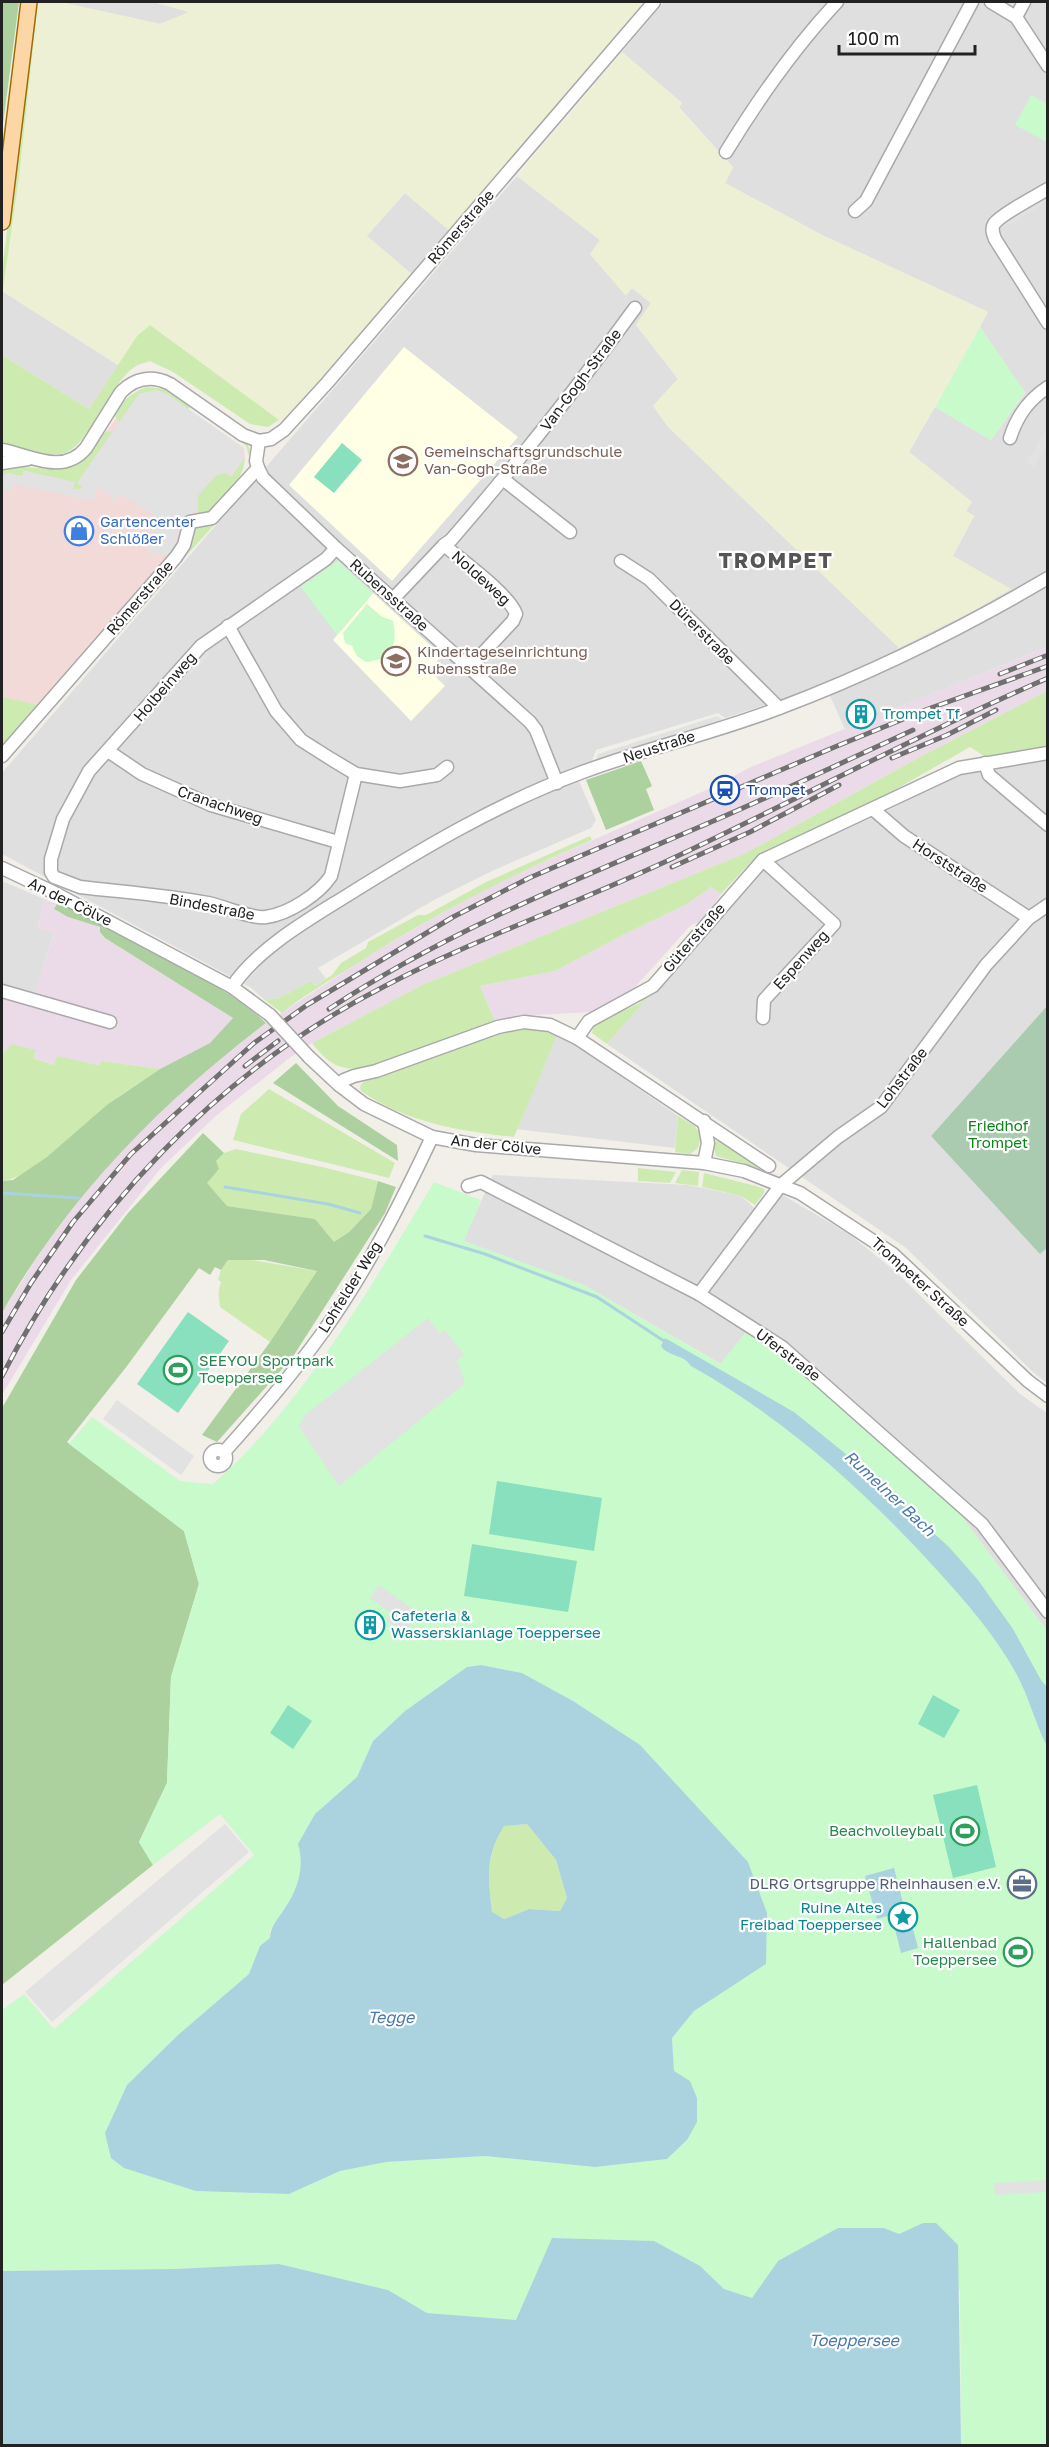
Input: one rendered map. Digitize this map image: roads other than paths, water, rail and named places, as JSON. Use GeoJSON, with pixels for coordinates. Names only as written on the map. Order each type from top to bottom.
{"type":"FeatureCollection","features":[{"type":"Feature","properties":{"kind":"main road"},"geometry":{"type":"LineString","coordinates":[[2,222],[29,2]]}},
{"type":"Feature","properties":{"kind":"street","name":"Römerstraße"},"geometry":{"type":"LineString","coordinates":[[259,441],[271,439],[284,430],[327,383],[654,2]]}},
{"type":"Feature","properties":{"kind":"street"},"geometry":{"type":"LineString","coordinates":[[726,152],[759,98],[794,50],[837,2]]}},
{"type":"Feature","properties":{"kind":"street"},"geometry":{"type":"LineString","coordinates":[[855,211],[866,201],[972,2]]}},
{"type":"Feature","properties":{"kind":"street"},"geometry":{"type":"LineString","coordinates":[[991,2],[1016,17],[1047,66]]}},
{"type":"Feature","properties":{"kind":"street"},"geometry":{"type":"LineString","coordinates":[[1016,17],[1023,2]]}},
{"type":"Feature","properties":{"kind":"street"},"geometry":{"type":"LineString","coordinates":[[1047,189],[1000,219],[993,226],[992,231],[994,238],[1047,323]]}},
{"type":"Feature","properties":{"kind":"street","name":"Van-Gogh-Straße"},"geometry":{"type":"LineString","coordinates":[[393,599],[444,545],[452,540],[504,480],[635,308]]}},
{"type":"Feature","properties":{"kind":"street"},"geometry":{"type":"LineString","coordinates":[[2,450],[57,463],[70,461],[80,455],[121,392],[128,385],[144,379],[161,380],[243,435],[259,441],[256,461],[258,468]]}},
{"type":"Feature","properties":{"kind":"street"},"geometry":{"type":"LineString","coordinates":[[1010,438],[1016,421],[1025,407],[1047,387]]}},
{"type":"Feature","properties":{"kind":"street"},"geometry":{"type":"LineString","coordinates":[[2,463],[29,458]]}},
{"type":"Feature","properties":{"kind":"street","name":"Römerstraße"},"geometry":{"type":"LineString","coordinates":[[2,756],[176,557],[184,545],[190,522],[212,518],[258,468]]}},
{"type":"Feature","properties":{"kind":"street","name":"Rubensstraße"},"geometry":{"type":"LineString","coordinates":[[258,468],[263,478],[336,548],[536,730],[557,783]]}},
{"type":"Feature","properties":{"kind":"street"},"geometry":{"type":"LineString","coordinates":[[504,480],[570,532]]}},
{"type":"Feature","properties":{"kind":"street","name":"Noldeweg"},"geometry":{"type":"LineString","coordinates":[[444,545],[503,596],[516,614],[513,621],[469,668]]}},
{"type":"Feature","properties":{"kind":"street","name":"Holbeinweg"},"geometry":{"type":"LineString","coordinates":[[51,872],[51,859],[56,839],[66,812],[89,771],[201,646],[326,559],[336,548]]}},
{"type":"Feature","properties":{"kind":"street","name":"Dürerstraße"},"geometry":{"type":"LineString","coordinates":[[621,561],[649,579],[779,708]]}},
{"type":"Feature","properties":{"kind":"street","name":"Neustraße"},"geometry":{"type":"LineString","coordinates":[[232,987],[240,975],[282,938],[416,853],[484,816],[557,783],[628,756],[779,708],[884,664],[975,619],[1047,578]]}},
{"type":"Feature","properties":{"kind":"street"},"geometry":{"type":"LineString","coordinates":[[228,626],[271,703],[301,740],[356,774],[400,781],[437,775],[447,767]]}},
{"type":"Feature","properties":{"kind":"street","name":"Cranachweg"},"geometry":{"type":"LineString","coordinates":[[108,751],[142,774],[211,805],[338,842]]}},
{"type":"Feature","properties":{"kind":"street","name":"Güterstraße"},"geometry":{"type":"LineString","coordinates":[[577,1038],[589,1021],[653,986],[764,860],[830,828],[874,810],[958,768],[1047,753]]}},
{"type":"Feature","properties":{"kind":"street"},"geometry":{"type":"LineString","coordinates":[[985,763],[989,775],[1047,825]]}},
{"type":"Feature","properties":{"kind":"street","name":"Bindestraße"},"geometry":{"type":"LineString","coordinates":[[51,872],[62,882],[80,886],[208,903],[265,917],[289,909],[324,887],[331,876],[356,774]]}},
{"type":"Feature","properties":{"kind":"street","name":"Horststraße"},"geometry":{"type":"LineString","coordinates":[[874,810],[904,836],[1029,918]]}},
{"type":"Feature","properties":{"kind":"street","name":"Espenweg"},"geometry":{"type":"LineString","coordinates":[[763,1018],[764,1000],[834,924],[764,860]]}},
{"type":"Feature","properties":{"kind":"street","name":"An der Cölve"},"geometry":{"type":"LineString","coordinates":[[2,868],[81,906],[232,987],[270,1015],[339,1085],[381,1114],[432,1137],[476,1145],[704,1163],[744,1171],[781,1185]]}},
{"type":"Feature","properties":{"kind":"street","name":"Lohstraße"},"geometry":{"type":"LineString","coordinates":[[699,1294],[781,1185],[838,1137],[881,1107],[986,964],[1029,918],[1047,905]]}},
{"type":"Feature","properties":{"kind":"street"},"geometry":{"type":"LineString","coordinates":[[2,991],[110,1022]]}},
{"type":"Feature","properties":{"kind":"street"},"geometry":{"type":"LineString","coordinates":[[339,1085],[354,1076],[376,1071],[507,1026],[524,1022],[550,1025],[577,1038],[769,1166]]}},
{"type":"Feature","properties":{"kind":"street"},"geometry":{"type":"LineString","coordinates":[[704,1121],[708,1143],[704,1163]]}},
{"type":"Feature","properties":{"kind":"street","name":"Lohfelder Weg"},"geometry":{"type":"LineString","coordinates":[[225,1451],[267,1404],[324,1331],[387,1228],[432,1137]]}},
{"type":"Feature","properties":{"kind":"street","name":"Uferstraße"},"geometry":{"type":"LineString","coordinates":[[468,1186],[481,1182],[699,1294],[782,1347],[982,1524],[1047,1612]]}},
{"type":"Feature","properties":{"kind":"street","name":"Trompeter Straße"},"geometry":{"type":"LineString","coordinates":[[781,1185],[810,1198],[893,1254],[1021,1375],[1047,1396]]}},
{"type":"Feature","properties":{"kind":"water"},"geometry":{"type":"Polygon","coordinates":[[[665,1338],[794,1412],[852,1459],[949,1547],[978,1580],[1013,1629],[1047,1687],[1047,1746],[1021,1683],[1000,1647],[969,1607],[909,1540],[852,1484],[791,1433],[684,1359],[664,1350],[661,1346],[665,1338]]]}},
{"type":"Feature","properties":{"kind":"water","name":"Tegge"},"geometry":{"type":"Polygon","coordinates":[[[481,1665],[522,1673],[573,1701],[640,1745],[748,1862],[767,1913],[766,1964],[694,2011],[672,2038],[674,2071],[690,2081],[697,2098],[697,2122],[687,2140],[667,2159],[595,2167],[485,2156],[386,2162],[340,2171],[289,2194],[196,2191],[124,2168],[111,2158],[105,2133],[127,2085],[178,2035],[249,1974],[260,1946],[270,1938],[273,1926],[290,1901],[297,1885],[301,1861],[298,1844],[315,1814],[357,1777],[373,1741],[405,1711],[467,1667],[481,1665]],[[527,1824],[504,1826],[494,1848],[489,1868],[492,1912],[504,1919],[529,1909],[560,1911],[567,1898],[556,1860],[527,1824]]]}},
{"type":"Feature","properties":{"kind":"water"},"geometry":{"type":"Polygon","coordinates":[[[894,1868],[905,1911],[877,1919],[865,1876],[894,1868]]]}},
{"type":"Feature","properties":{"kind":"water"},"geometry":{"type":"Polygon","coordinates":[[[912,1925],[918,1948],[901,1953],[895,1929],[912,1925]]]}},
{"type":"Feature","properties":{"kind":"water","name":"Toeppersee"},"geometry":{"type":"Polygon","coordinates":[[[923,2223],[936,2223],[958,2245],[961,2445],[2,2445],[2,2271],[175,2269],[279,2264],[388,2290],[427,2313],[516,2320],[552,2238],[654,2241],[700,2266],[724,2289],[752,2298],[778,2261],[838,2228],[884,2228],[899,2234],[923,2223]]]}},
{"type":"Feature","properties":{"kind":"waterway"},"geometry":{"type":"LineString","coordinates":[[225,1187],[328,1204],[360,1213]]}},
{"type":"Feature","properties":{"kind":"waterway"},"geometry":{"type":"LineString","coordinates":[[2,1193],[79,1198]]}},
{"type":"Feature","properties":{"kind":"waterway"},"geometry":{"type":"LineString","coordinates":[[425,1236],[485,1254],[597,1297],[667,1343]]}},
{"type":"Feature","properties":{"kind":"railway"},"geometry":{"type":"LineString","coordinates":[[1000,674],[1048,655]]}},
{"type":"Feature","properties":{"kind":"railway"},"geometry":{"type":"LineString","coordinates":[[2,1332],[31,1283],[73,1222],[131,1154],[254,1043],[307,1005],[453,917],[529,878],[837,746],[928,709],[1048,666]]}},
{"type":"Feature","properties":{"kind":"railway"},"geometry":{"type":"LineString","coordinates":[[2,1376],[36,1316],[74,1258],[117,1203],[163,1151],[213,1103],[267,1059],[325,1020],[420,969],[669,860],[952,722],[1048,678]]}},
{"type":"Feature","properties":{"kind":"railway"},"geometry":{"type":"LineString","coordinates":[[892,758],[947,735],[996,710]]}},
{"type":"Feature","properties":{"kind":"railway"},"geometry":{"type":"LineString","coordinates":[[329,1009],[417,956],[508,910],[751,804],[913,730]]}},
{"type":"Feature","properties":{"kind":"railway"},"geometry":{"type":"LineString","coordinates":[[672,867],[750,832],[839,785]]}},
{"type":"Feature","properties":{"kind":"railway"},"geometry":{"type":"LineString","coordinates":[[245,1066],[278,1041]]}},
{"type":"Feature","properties":{"kind":"place","name":"Gemeinschaftsgrundschule Van-Gogh-Straße"},"geometry":{"type":"Point","coordinates":[403,461]}},
{"type":"Feature","properties":{"kind":"place","name":"Gartencenter Schlößer"},"geometry":{"type":"Point","coordinates":[79,531]}},
{"type":"Feature","properties":{"kind":"place","name":"Kindertageseinrichtung Rubensstraße"},"geometry":{"type":"Point","coordinates":[396,661]}},
{"type":"Feature","properties":{"kind":"place","name":"Trompet Tf"},"geometry":{"type":"Point","coordinates":[861,714]}},
{"type":"Feature","properties":{"kind":"place","name":"Trompet"},"geometry":{"type":"Point","coordinates":[725,790]}},
{"type":"Feature","properties":{"kind":"place","name":"SEEYOU Sportpark Toeppersee"},"geometry":{"type":"Point","coordinates":[178,1370]}},
{"type":"Feature","properties":{"kind":"place","name":"Cafeteria & Wasserskianlage Toeppersee"},"geometry":{"type":"Point","coordinates":[370,1625]}},
{"type":"Feature","properties":{"kind":"place","name":"Beachvolleyball"},"geometry":{"type":"Point","coordinates":[965,1831]}},
{"type":"Feature","properties":{"kind":"place","name":"DLRG Ortsgruppe Rheinhausen e.V."},"geometry":{"type":"Point","coordinates":[1022,1884]}},
{"type":"Feature","properties":{"kind":"place","name":"Ruine Altes Freibad Toeppersee"},"geometry":{"type":"Point","coordinates":[903,1917]}},
{"type":"Feature","properties":{"kind":"place","name":"Hallenbad Toeppersee"},"geometry":{"type":"Point","coordinates":[1018,1952]}},
{"type":"Feature","properties":{"kind":"district","name":"TROMPET"},"geometry":{"type":"Point","coordinates":[776,561]}},
{"type":"Feature","properties":{"kind":"park label","name":"Friedhof Trompet"},"geometry":{"type":"Point","coordinates":[998,1134]}},
{"type":"Feature","properties":{"kind":"water label","name":"Rumelner Bach"},"geometry":{"type":"Point","coordinates":[890,1493]}}]}
